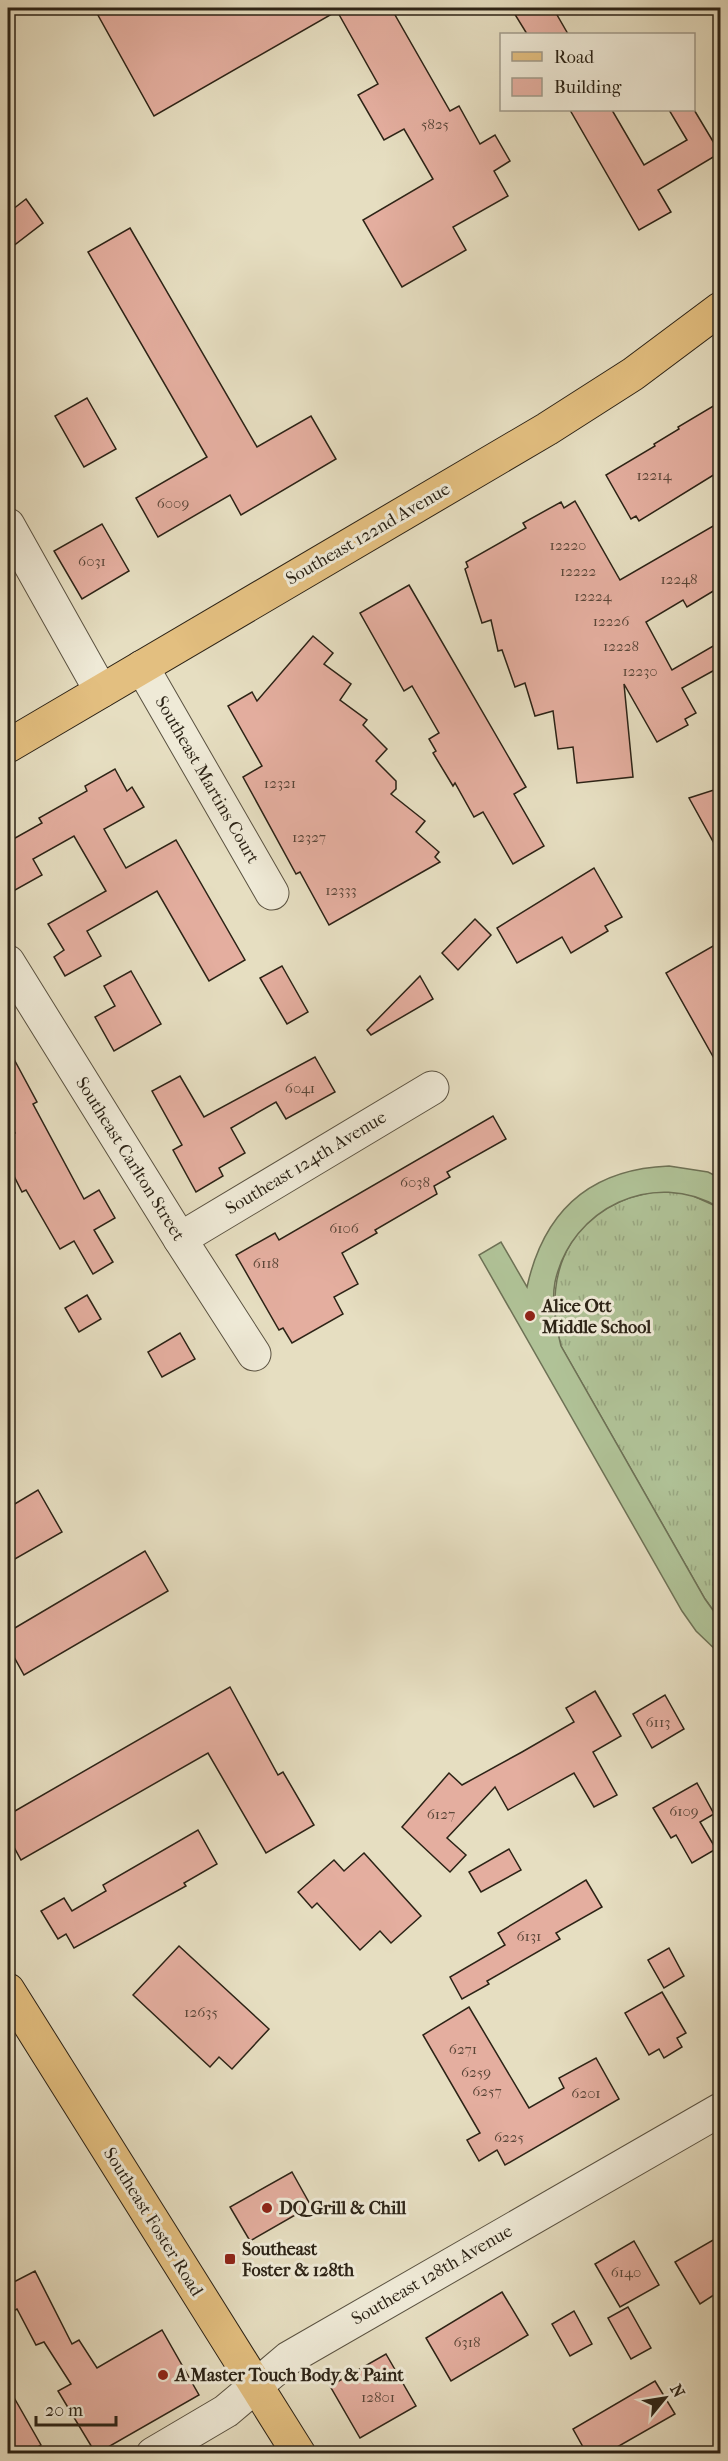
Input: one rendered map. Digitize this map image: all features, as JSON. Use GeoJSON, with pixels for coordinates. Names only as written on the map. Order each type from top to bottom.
{"type":"FeatureCollection","features":[{"type":"Feature","properties":{"kind":"main road","name":"Southeast 122nd Avenue"},"geometry":{"type":"LineString","coordinates":[[8,746],[555,424],[633,374],[720,309]]}},
{"type":"Feature","properties":{"kind":"main road","name":"Southeast Foster Road"},"geometry":{"type":"LineString","coordinates":[[8,1990],[299,2454]]}},
{"type":"Feature","properties":{"kind":"street"},"geometry":{"type":"LineString","coordinates":[[8,525],[101,691]]}},
{"type":"Feature","properties":{"kind":"street","name":"Southeast Martins Court"},"geometry":{"type":"LineString","coordinates":[[142,667],[272,893]]}},
{"type":"Feature","properties":{"kind":"street","name":"Southeast Carlton Street"},"geometry":{"type":"LineString","coordinates":[[8,962],[254,1354]]}},
{"type":"Feature","properties":{"kind":"street","name":"Southeast 124th Avenue"},"geometry":{"type":"LineString","coordinates":[[180,1239],[432,1088]]}},
{"type":"Feature","properties":{"kind":"street","name":"Southeast 128th Avenue"},"geometry":{"type":"LineString","coordinates":[[153,2454],[226,2411],[289,2358],[720,2110]]}},
{"type":"Feature","properties":{"kind":"green space"},"geometry":{"type":"Polygon","coordinates":[[[669,1166],[708,1172],[720,1178],[720,1208],[695,1197],[669,1192],[643,1194],[619,1202],[597,1216],[578,1234],[564,1256],[555,1282],[555,1315],[561,1346],[705,1599],[720,1620],[720,1654],[696,1631],[682,1611],[479,1255],[501,1242],[527,1287],[545,1236],[575,1199],[594,1185],[616,1175],[669,1166]]]}},
{"type":"Feature","properties":{"kind":"green space"},"geometry":{"type":"Polygon","coordinates":[[[662,1191],[689,1194],[720,1208],[720,1620],[705,1599],[561,1346],[556,1317],[556,1290],[561,1265],[571,1242],[587,1223],[607,1208],[632,1197],[662,1191]]]}},
{"type":"Feature","properties":{"kind":"building"},"geometry":{"type":"Polygon","coordinates":[[[94,8],[391,8],[450,111],[459,106],[480,144],[495,135],[510,161],[494,171],[508,196],[453,227],[466,250],[402,287],[363,220],[433,179],[404,129],[384,140],[358,95],[378,84],[337,11],[154,116],[94,8]]]}},
{"type":"Feature","properties":{"kind":"building"},"geometry":{"type":"Polygon","coordinates":[[[511,8],[553,8],[567,33],[526,33],[511,8]]]}},
{"type":"Feature","properties":{"kind":"building"},"geometry":{"type":"Polygon","coordinates":[[[571,111],[613,111],[644,165],[687,140],[670,111],[695,111],[720,153],[658,190],[671,212],[639,230],[571,111]]]}},
{"type":"Feature","properties":{"kind":"building"},"geometry":{"type":"Polygon","coordinates":[[[26,199],[43,223],[8,250],[8,213],[26,199]]]}},
{"type":"Feature","properties":{"kind":"building"},"geometry":{"type":"Polygon","coordinates":[[[130,228],[257,447],[311,416],[336,459],[241,515],[230,495],[158,537],[136,498],[207,457],[88,252],[130,228]]]}},
{"type":"Feature","properties":{"kind":"building"},"geometry":{"type":"Polygon","coordinates":[[[87,398],[116,449],[84,467],[55,416],[87,398]]]}},
{"type":"Feature","properties":{"kind":"building"},"geometry":{"type":"Polygon","coordinates":[[[720,402],[720,471],[639,521],[636,516],[631,519],[606,475],[655,446],[654,444],[679,429],[678,427],[720,402]]]}},
{"type":"Feature","properties":{"kind":"building"},"geometry":{"type":"Polygon","coordinates":[[[575,501],[620,580],[720,522],[720,587],[687,607],[683,600],[646,622],[672,670],[720,642],[720,667],[682,688],[696,713],[685,719],[688,725],[657,742],[624,684],[633,777],[577,783],[573,747],[558,749],[553,711],[535,716],[525,683],[515,687],[502,650],[498,651],[491,620],[482,623],[465,569],[468,567],[466,562],[526,528],[523,523],[561,502],[564,508],[575,501]]]}},
{"type":"Feature","properties":{"kind":"building"},"geometry":{"type":"Polygon","coordinates":[[[102,524],[129,571],[82,599],[54,551],[102,524]]]}},
{"type":"Feature","properties":{"kind":"building"},"geometry":{"type":"Polygon","coordinates":[[[409,585],[526,787],[514,794],[544,846],[513,864],[483,812],[474,817],[455,783],[453,786],[433,753],[436,751],[429,739],[439,733],[412,686],[404,691],[360,613],[409,585]]]}},
{"type":"Feature","properties":{"kind":"building"},"geometry":{"type":"Polygon","coordinates":[[[313,636],[333,653],[324,664],[351,684],[340,700],[367,720],[363,725],[387,749],[376,761],[396,781],[396,789],[391,794],[425,821],[416,832],[439,852],[435,857],[440,862],[329,925],[300,872],[296,874],[243,777],[262,766],[228,706],[252,692],[257,701],[313,636]]]}},
{"type":"Feature","properties":{"kind":"building"},"geometry":{"type":"Polygon","coordinates":[[[115,769],[127,791],[132,787],[144,807],[104,829],[126,868],[176,840],[245,960],[209,981],[157,891],[87,931],[101,956],[65,976],[54,957],[64,950],[48,924],[106,891],[74,836],[33,859],[42,875],[8,894],[8,842],[42,823],[39,818],[87,791],[85,786],[115,769]]]}},
{"type":"Feature","properties":{"kind":"building"},"geometry":{"type":"Polygon","coordinates":[[[720,788],[720,854],[689,798],[720,788]]]}},
{"type":"Feature","properties":{"kind":"building"},"geometry":{"type":"Polygon","coordinates":[[[594,868],[622,917],[605,926],[608,931],[571,953],[562,937],[517,963],[497,928],[594,868]]]}},
{"type":"Feature","properties":{"kind":"building"},"geometry":{"type":"Polygon","coordinates":[[[475,919],[491,935],[458,970],[442,953],[475,919]]]}},
{"type":"Feature","properties":{"kind":"building"},"geometry":{"type":"Polygon","coordinates":[[[720,942],[720,1069],[666,973],[720,942]]]}},
{"type":"Feature","properties":{"kind":"building"},"geometry":{"type":"Polygon","coordinates":[[[282,966],[308,1012],[287,1024],[260,978],[282,966]]]}},
{"type":"Feature","properties":{"kind":"building"},"geometry":{"type":"Polygon","coordinates":[[[131,971],[161,1024],[114,1051],[95,1017],[115,1006],[104,986],[131,971]]]}},
{"type":"Feature","properties":{"kind":"building"},"geometry":{"type":"Polygon","coordinates":[[[420,976],[433,999],[371,1035],[367,1030],[420,976]]]}},
{"type":"Feature","properties":{"kind":"building"},"geometry":{"type":"Polygon","coordinates":[[[8,1048],[37,1102],[33,1104],[84,1199],[99,1190],[115,1218],[94,1230],[113,1262],[93,1274],[74,1241],[60,1249],[26,1190],[22,1192],[8,1164],[8,1137],[15,1133],[8,1120],[8,1048]]]}},
{"type":"Feature","properties":{"kind":"building"},"geometry":{"type":"Polygon","coordinates":[[[315,1057],[335,1092],[286,1119],[276,1102],[231,1128],[245,1153],[219,1168],[223,1176],[196,1192],[173,1150],[182,1145],[152,1091],[180,1076],[204,1117],[315,1057]]]}},
{"type":"Feature","properties":{"kind":"building"},"geometry":{"type":"Polygon","coordinates":[[[493,1116],[506,1139],[447,1172],[450,1177],[434,1186],[437,1194],[375,1230],[377,1233],[342,1253],[358,1284],[334,1297],[343,1314],[292,1343],[283,1328],[279,1330],[236,1255],[275,1233],[279,1240],[493,1116]]]}},
{"type":"Feature","properties":{"kind":"building"},"geometry":{"type":"Polygon","coordinates":[[[87,1295],[101,1319],[79,1332],[65,1308],[87,1295]]]}},
{"type":"Feature","properties":{"kind":"building"},"geometry":{"type":"Polygon","coordinates":[[[180,1333],[195,1359],[162,1377],[148,1352],[180,1333]]]}},
{"type":"Feature","properties":{"kind":"building"},"geometry":{"type":"Polygon","coordinates":[[[38,1490],[62,1532],[8,1563],[8,1508],[38,1490]]]}},
{"type":"Feature","properties":{"kind":"building"},"geometry":{"type":"Polygon","coordinates":[[[145,1551],[168,1591],[24,1675],[8,1646],[8,1632],[145,1551]]]}},
{"type":"Feature","properties":{"kind":"building"},"geometry":{"type":"Polygon","coordinates":[[[230,1687],[278,1775],[283,1772],[314,1825],[266,1853],[208,1753],[21,1860],[8,1836],[8,1815],[230,1687]]]}},
{"type":"Feature","properties":{"kind":"building"},"geometry":{"type":"Polygon","coordinates":[[[595,1691],[621,1736],[593,1752],[617,1795],[594,1807],[574,1773],[508,1810],[495,1787],[447,1838],[466,1855],[450,1872],[402,1827],[449,1773],[462,1785],[522,1752],[574,1722],[566,1708],[595,1691]]]}},
{"type":"Feature","properties":{"kind":"building"},"geometry":{"type":"Polygon","coordinates":[[[665,1695],[684,1729],[652,1748],[633,1714],[665,1695]]]}},
{"type":"Feature","properties":{"kind":"building"},"geometry":{"type":"Polygon","coordinates":[[[697,1783],[714,1814],[700,1822],[716,1849],[692,1863],[676,1835],[671,1838],[653,1808],[697,1783]]]}},
{"type":"Feature","properties":{"kind":"building"},"geometry":{"type":"Polygon","coordinates":[[[198,1830],[217,1864],[184,1883],[186,1886],[74,1948],[66,1934],[58,1939],[41,1911],[64,1898],[72,1911],[106,1891],[103,1885],[198,1830]]]}},
{"type":"Feature","properties":{"kind":"building"},"geometry":{"type":"Polygon","coordinates":[[[509,1849],[521,1870],[481,1892],[469,1872],[509,1849]]]}},
{"type":"Feature","properties":{"kind":"building"},"geometry":{"type":"Polygon","coordinates":[[[364,1853],[421,1916],[391,1943],[380,1931],[360,1950],[317,1903],[312,1908],[298,1892],[334,1860],[344,1871],[364,1853]]]}},
{"type":"Feature","properties":{"kind":"building"},"geometry":{"type":"Polygon","coordinates":[[[586,1880],[602,1907],[556,1933],[560,1939],[487,1981],[489,1984],[462,1999],[450,1977],[505,1945],[498,1933],[586,1880]]]}},
{"type":"Feature","properties":{"kind":"building"},"geometry":{"type":"Polygon","coordinates":[[[179,1946],[269,2029],[232,2069],[219,2057],[210,2067],[133,1995],[179,1946]]]}},
{"type":"Feature","properties":{"kind":"building"},"geometry":{"type":"Polygon","coordinates":[[[669,1948],[684,1976],[664,1988],[648,1960],[669,1948]]]}},
{"type":"Feature","properties":{"kind":"building"},"geometry":{"type":"Polygon","coordinates":[[[662,1992],[686,2033],[677,2038],[682,2047],[664,2058],[659,2049],[649,2055],[625,2013],[662,1992]]]}},
{"type":"Feature","properties":{"kind":"building"},"geometry":{"type":"Polygon","coordinates":[[[469,2007],[529,2108],[564,2088],[559,2078],[596,2058],[619,2099],[505,2165],[497,2150],[479,2161],[467,2140],[480,2133],[423,2035],[469,2007]]]}},
{"type":"Feature","properties":{"kind":"building","name":"DQ Grill & Chill"},"geometry":{"type":"Polygon","coordinates":[[[292,2172],[311,2206],[250,2241],[230,2207],[292,2172]]]}},
{"type":"Feature","properties":{"kind":"building"},"geometry":{"type":"Polygon","coordinates":[[[720,2236],[720,2291],[700,2304],[675,2262],[720,2236]]]}},
{"type":"Feature","properties":{"kind":"building"},"geometry":{"type":"Polygon","coordinates":[[[634,2241],[659,2285],[620,2307],[595,2264],[634,2241]]]}},
{"type":"Feature","properties":{"kind":"building"},"geometry":{"type":"Polygon","coordinates":[[[35,2271],[72,2344],[79,2340],[97,2368],[162,2330],[199,2395],[96,2454],[58,2391],[71,2384],[44,2342],[36,2345],[17,2309],[8,2314],[8,2285],[35,2271]]]}},
{"type":"Feature","properties":{"kind":"building"},"geometry":{"type":"Polygon","coordinates":[[[502,2292],[528,2335],[451,2381],[426,2338],[502,2292]]]}},
{"type":"Feature","properties":{"kind":"building"},"geometry":{"type":"Polygon","coordinates":[[[628,2307],[651,2348],[631,2359],[608,2318],[628,2307]]]}},
{"type":"Feature","properties":{"kind":"building"},"geometry":{"type":"Polygon","coordinates":[[[574,2311],[592,2344],[570,2356],[552,2324],[574,2311]]]}},
{"type":"Feature","properties":{"kind":"building"},"geometry":{"type":"Polygon","coordinates":[[[386,2354],[416,2406],[360,2438],[330,2386],[386,2354]]]}},
{"type":"Feature","properties":{"kind":"building"},"geometry":{"type":"Polygon","coordinates":[[[655,2381],[675,2414],[605,2454],[587,2454],[573,2429],[655,2381]]]}},
{"type":"Feature","properties":{"kind":"building"},"geometry":{"type":"Polygon","coordinates":[[[8,2387],[41,2445],[27,2454],[8,2454],[8,2387]]]}},
{"type":"Feature","properties":{"kind":"place","name":"Alice Ott Middle School"},"geometry":{"type":"Point","coordinates":[530,1316]}},
{"type":"Feature","properties":{"kind":"place","name":"DQ Grill & Chill"},"geometry":{"type":"Point","coordinates":[267,2208]}},
{"type":"Feature","properties":{"kind":"place","name":"Southeast Foster & 128th"},"geometry":{"type":"Point","coordinates":[230,2259]}},
{"type":"Feature","properties":{"kind":"place","name":"A Master Touch Body & Paint"},"geometry":{"type":"Point","coordinates":[163,2375]}}]}
